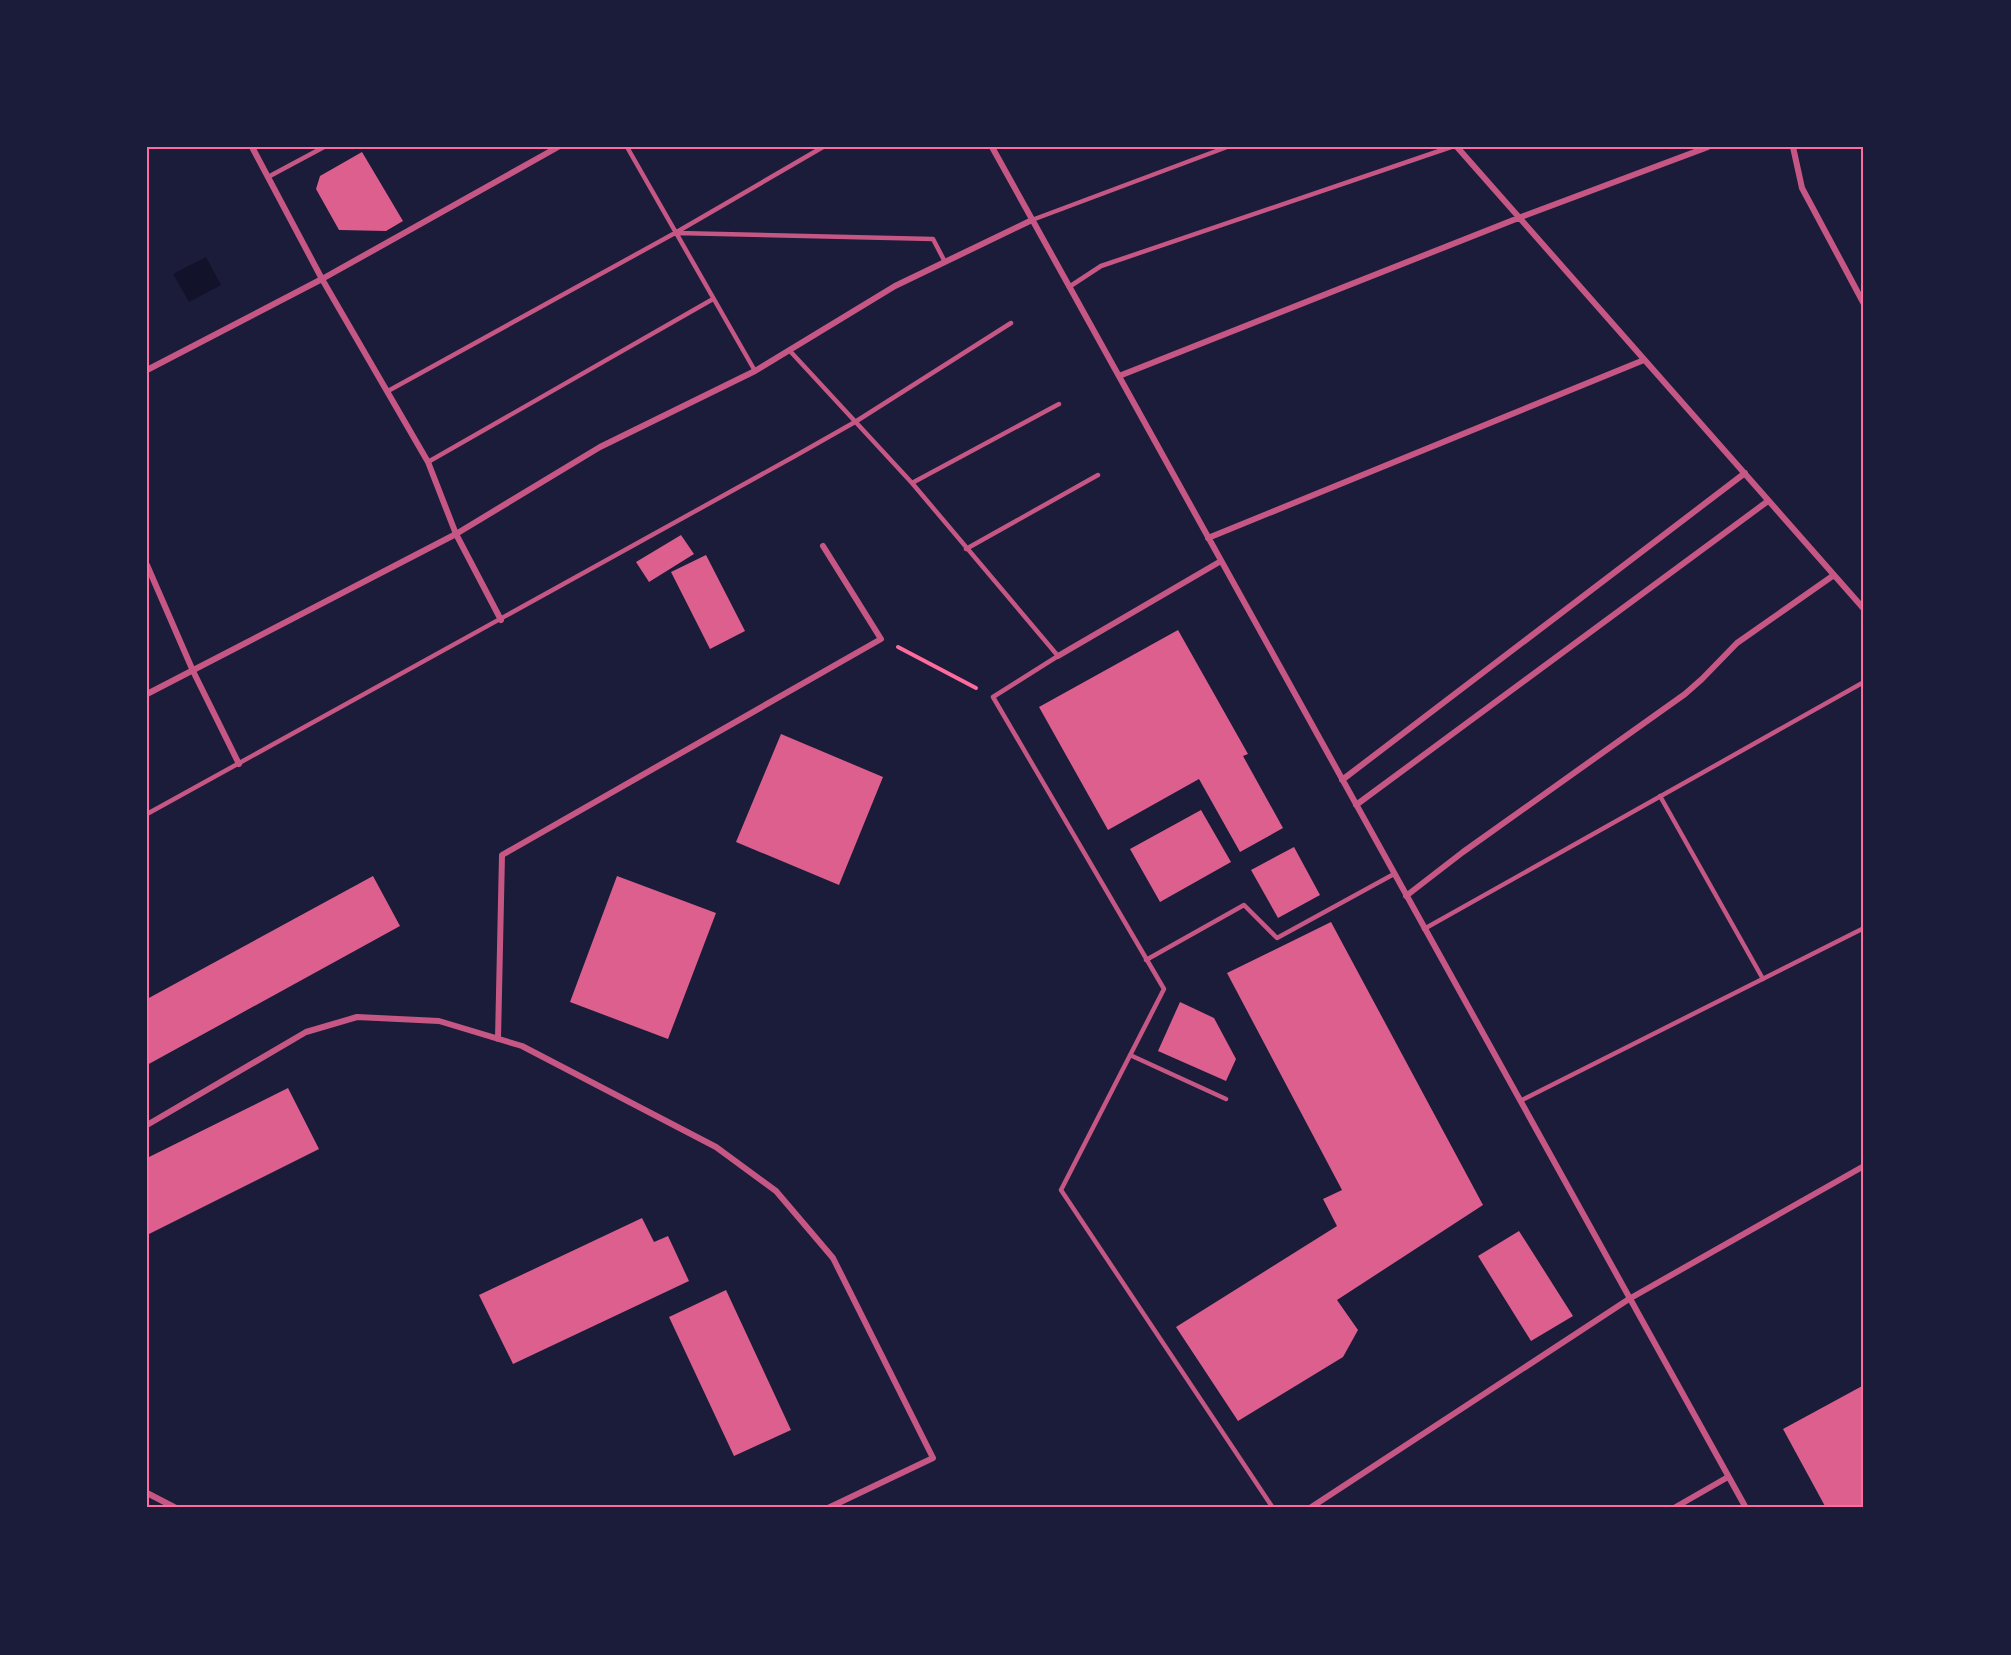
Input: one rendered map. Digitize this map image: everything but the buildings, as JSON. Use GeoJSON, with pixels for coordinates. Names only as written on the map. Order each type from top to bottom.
{"type":"FeatureCollection","features":[{"type":"Feature","properties":{"kind":"street"},"geometry":{"type":"LineString","coordinates":[[252,147],[322,279],[428,462],[456,534],[501,620]]}},
{"type":"Feature","properties":{"kind":"street"},"geometry":{"type":"LineString","coordinates":[[147,370],[322,279],[558,147]]}},
{"type":"Feature","properties":{"kind":"street"},"geometry":{"type":"LineString","coordinates":[[992,147],[1746,1508]]}},
{"type":"Feature","properties":{"kind":"street"},"geometry":{"type":"LineString","coordinates":[[1458,147],[1864,609]]}},
{"type":"Feature","properties":{"kind":"street"},"geometry":{"type":"LineString","coordinates":[[1119,376],[1521,217],[1708,147]]}},
{"type":"Feature","properties":{"kind":"street"},"geometry":{"type":"LineString","coordinates":[[1792,147],[1802,188],[1864,304]]}},
{"type":"Feature","properties":{"kind":"street"},"geometry":{"type":"LineString","coordinates":[[147,694],[456,534],[600,447],[755,371],[895,286],[1032,220]]}},
{"type":"Feature","properties":{"kind":"street"},"geometry":{"type":"LineString","coordinates":[[1208,538],[1644,360]]}},
{"type":"Feature","properties":{"kind":"street"},"geometry":{"type":"LineString","coordinates":[[1342,780],[1745,473]]}},
{"type":"Feature","properties":{"kind":"street"},"geometry":{"type":"LineString","coordinates":[[1356,805],[1768,501]]}},
{"type":"Feature","properties":{"kind":"street"},"geometry":{"type":"LineString","coordinates":[[498,1039],[502,855],[881,639],[823,546]]}},
{"type":"Feature","properties":{"kind":"street"},"geometry":{"type":"LineString","coordinates":[[1058,656],[1221,561]]}},
{"type":"Feature","properties":{"kind":"street"},"geometry":{"type":"LineString","coordinates":[[147,565],[193,671],[238,764]]}},
{"type":"Feature","properties":{"kind":"street"},"geometry":{"type":"LineString","coordinates":[[1406,896],[1463,852],[1685,694],[1737,643],[1833,575]]}},
{"type":"Feature","properties":{"kind":"street"},"geometry":{"type":"LineString","coordinates":[[147,1125],[306,1032],[357,1017],[439,1021],[522,1046],[716,1147],[776,1191],[833,1258],[933,1458],[828,1508]]}},
{"type":"Feature","properties":{"kind":"street"},"geometry":{"type":"LineString","coordinates":[[1310,1508],[1629,1299],[1864,1166]]}},
{"type":"Feature","properties":{"kind":"street"},"geometry":{"type":"LineString","coordinates":[[1674,1508],[1728,1477]]}},
{"type":"Feature","properties":{"kind":"street"},"geometry":{"type":"LineString","coordinates":[[147,1493],[176,1508]]}},
{"type":"Feature","properties":{"kind":"lane"},"geometry":{"type":"LineString","coordinates":[[268,177],[324,147]]}},
{"type":"Feature","properties":{"kind":"lane"},"geometry":{"type":"LineString","coordinates":[[627,147],[755,371]]}},
{"type":"Feature","properties":{"kind":"lane"},"geometry":{"type":"LineString","coordinates":[[388,391],[675,233],[823,147]]}},
{"type":"Feature","properties":{"kind":"lane"},"geometry":{"type":"LineString","coordinates":[[1032,220],[1227,147]]}},
{"type":"Feature","properties":{"kind":"lane"},"geometry":{"type":"LineString","coordinates":[[1069,286],[1101,266],[1451,147]]}},
{"type":"Feature","properties":{"kind":"lane"},"geometry":{"type":"LineString","coordinates":[[675,233],[933,239],[945,262]]}},
{"type":"Feature","properties":{"kind":"lane"},"geometry":{"type":"LineString","coordinates":[[428,462],[713,299]]}},
{"type":"Feature","properties":{"kind":"lane"},"geometry":{"type":"LineString","coordinates":[[147,814],[855,422],[1011,323]]}},
{"type":"Feature","properties":{"kind":"lane"},"geometry":{"type":"LineString","coordinates":[[790,351],[912,483],[1058,656],[993,697],[1164,989],[1061,1190],[1273,1508]]}},
{"type":"Feature","properties":{"kind":"lane"},"geometry":{"type":"LineString","coordinates":[[912,483],[1059,404]]}},
{"type":"Feature","properties":{"kind":"lane"},"geometry":{"type":"LineString","coordinates":[[966,549],[1098,475]]}},
{"type":"Feature","properties":{"kind":"lane"},"geometry":{"type":"LineString","coordinates":[[1424,929],[1864,682]]}},
{"type":"Feature","properties":{"kind":"lane"},"geometry":{"type":"LineString","coordinates":[[1660,796],[1762,979]]}},
{"type":"Feature","properties":{"kind":"lane"},"geometry":{"type":"LineString","coordinates":[[1146,960],[1244,905],[1277,938],[1394,874]]}},
{"type":"Feature","properties":{"kind":"lane"},"geometry":{"type":"LineString","coordinates":[[1520,1101],[1864,928]]}},
{"type":"Feature","properties":{"kind":"lane"},"geometry":{"type":"LineString","coordinates":[[1130,1055],[1226,1100]]}},
{"type":"Feature","properties":{"kind":"path"},"geometry":{"type":"LineString","coordinates":[[881,639],[993,697]]}},
{"type":"Feature","properties":{"kind":"shaded area"},"geometry":{"type":"Polygon","coordinates":[[[206,257],[221,285],[189,302],[173,274],[206,257]]]}}]}
